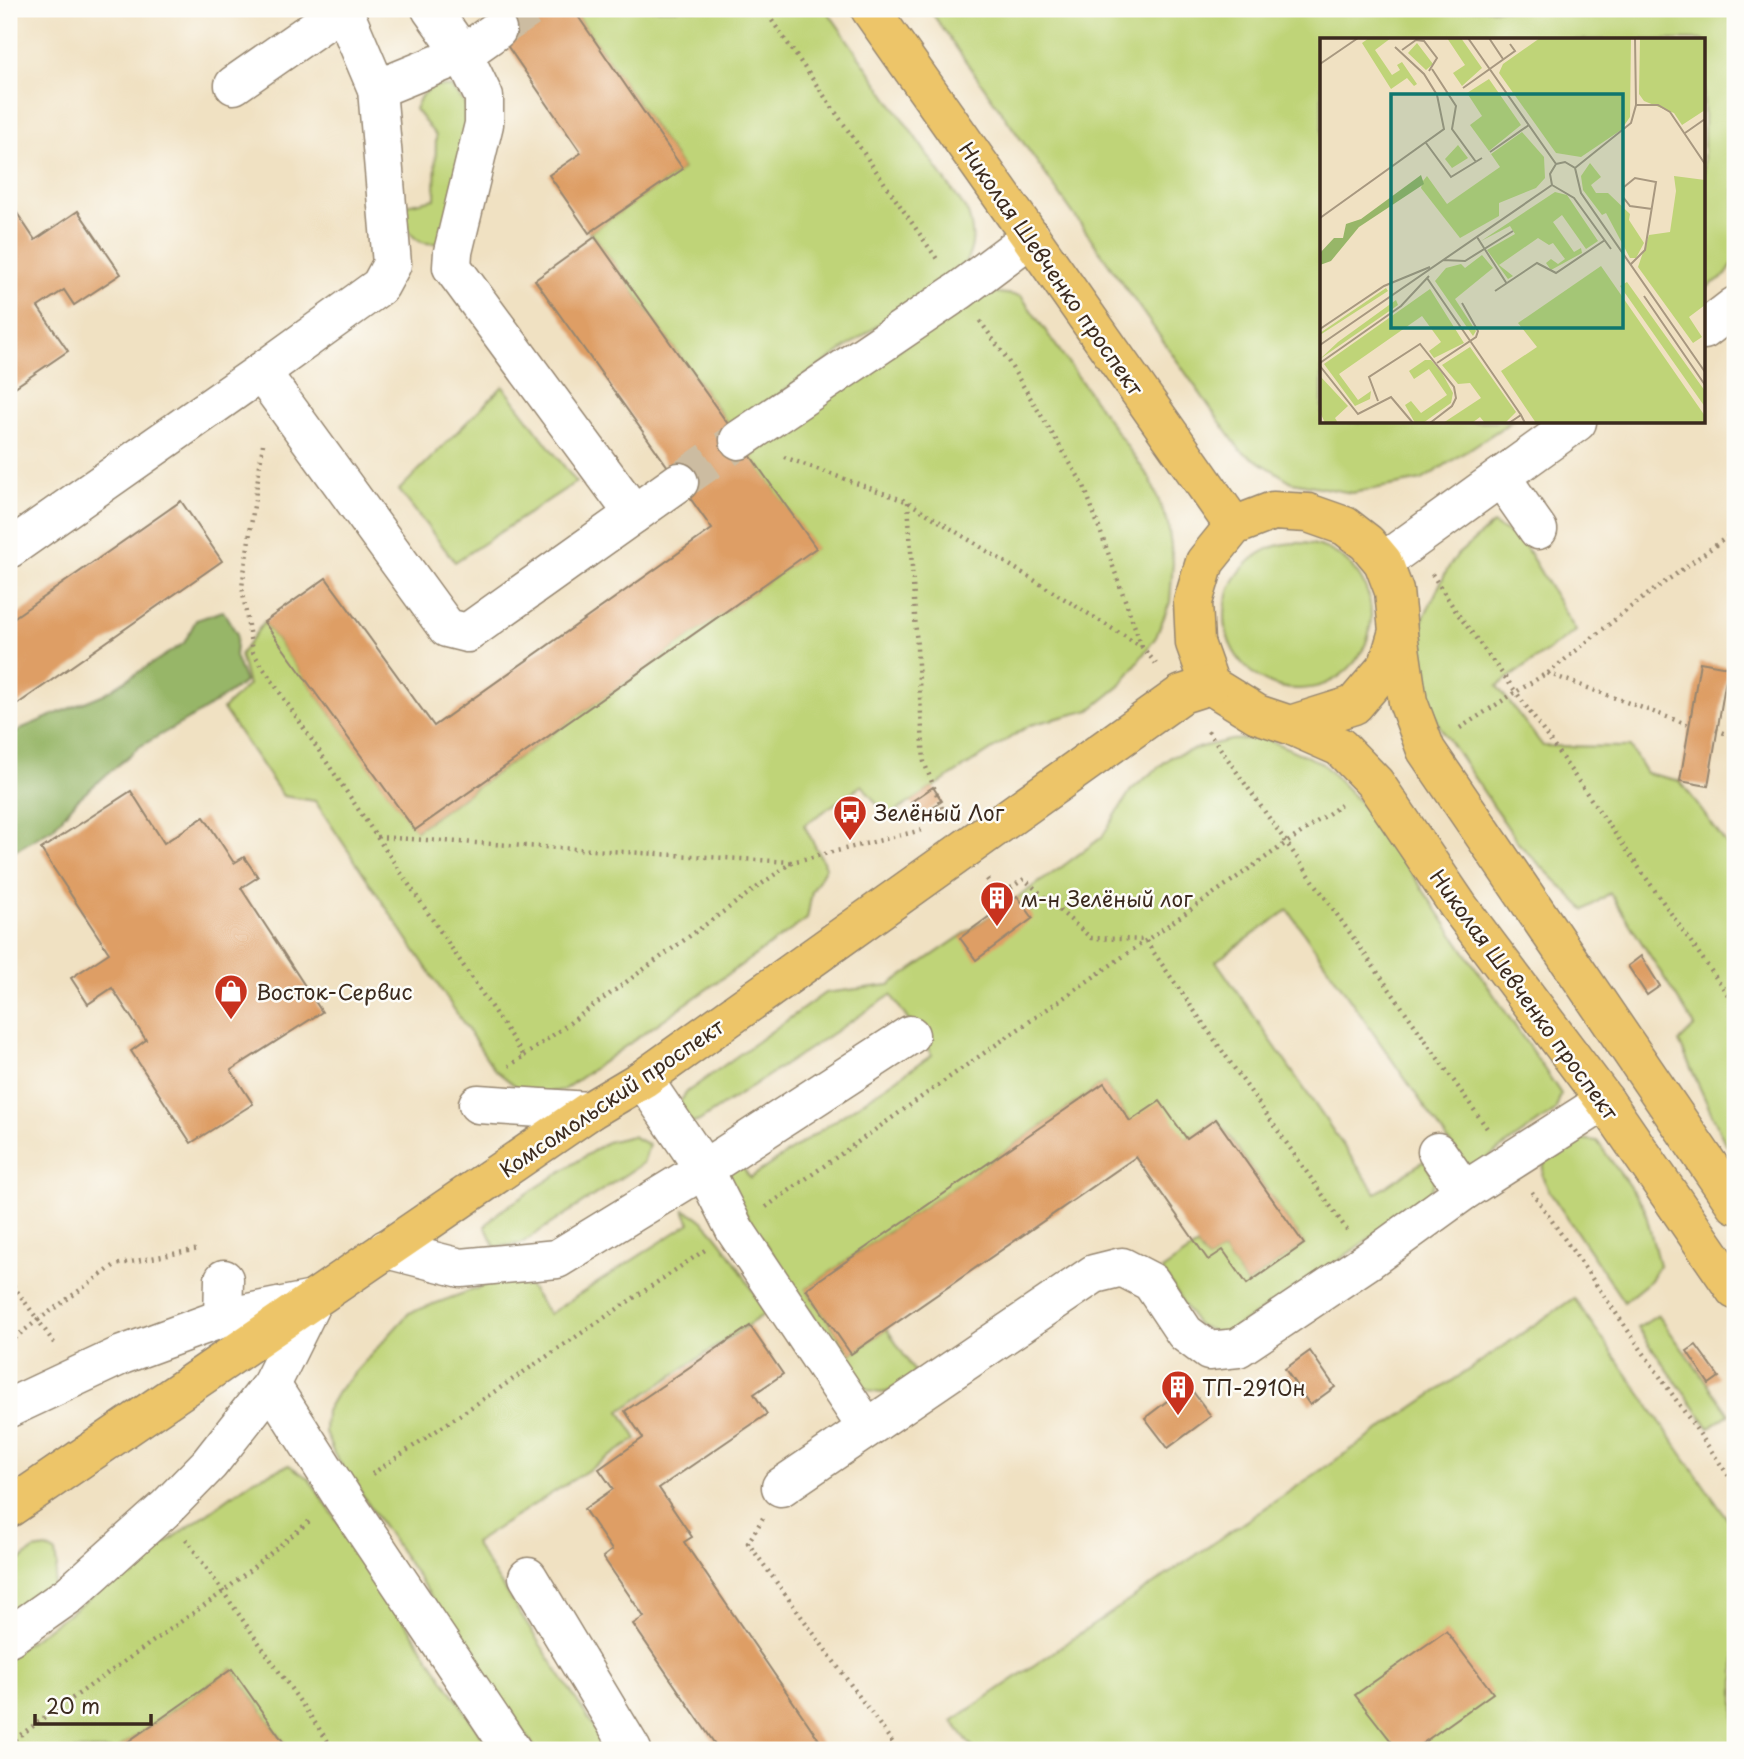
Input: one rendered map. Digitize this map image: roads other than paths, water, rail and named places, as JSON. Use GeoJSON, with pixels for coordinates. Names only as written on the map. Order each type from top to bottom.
{"type":"FeatureCollection","features":[{"type":"Feature","properties":{"kind":"main road","name":"Николая Шевченко проспект"},"geometry":{"type":"LineString","coordinates":[[870,9],[1234,526]]}},
{"type":"Feature","properties":{"kind":"main road"},"geometry":{"type":"LineString","coordinates":[[1398,631],[1388,665],[1354,705],[1290,725],[1196,690],[1193,602],[1205,562],[1234,526],[1273,512],[1308,513],[1345,526],[1367,543],[1397,552],[1394,591],[1408,702],[1426,750],[1735,1204]]}},
{"type":"Feature","properties":{"kind":"main road","name":"Комсомольский проспект"},"geometry":{"type":"LineString","coordinates":[[9,1508],[589,1111],[643,1079],[958,836],[1196,690]]}},
{"type":"Feature","properties":{"kind":"main road","name":"Николая Шевченко проспект"},"geometry":{"type":"LineString","coordinates":[[1290,725],[1340,747],[1375,783],[1459,907],[1605,1101],[1735,1290]]}},
{"type":"Feature","properties":{"kind":"street"},"geometry":{"type":"LineString","coordinates":[[9,549],[267,381],[380,286],[392,264],[377,89],[343,9],[234,85]]}},
{"type":"Feature","properties":{"kind":"street"},"geometry":{"type":"LineString","coordinates":[[377,89],[450,24],[497,30]]}},
{"type":"Feature","properties":{"kind":"street"},"geometry":{"type":"LineString","coordinates":[[450,24],[484,97],[484,124],[453,252],[452,267],[634,514]]}},
{"type":"Feature","properties":{"kind":"street"},"geometry":{"type":"LineString","coordinates":[[739,440],[959,290],[1031,237]]}},
{"type":"Feature","properties":{"kind":"street"},"geometry":{"type":"LineString","coordinates":[[392,264],[452,267]]}},
{"type":"Feature","properties":{"kind":"street"},"geometry":{"type":"LineString","coordinates":[[267,381],[447,628],[467,633],[679,482]]}},
{"type":"Feature","properties":{"kind":"street"},"geometry":{"type":"LineString","coordinates":[[1397,552],[1574,424]]}},
{"type":"Feature","properties":{"kind":"street"},"geometry":{"type":"LineString","coordinates":[[1501,477],[1538,530]]}},
{"type":"Feature","properties":{"kind":"street"},"geometry":{"type":"LineString","coordinates":[[386,1249],[461,1268],[557,1259],[704,1169],[910,1035]]}},
{"type":"Feature","properties":{"kind":"street"},"geometry":{"type":"LineString","coordinates":[[643,1079],[704,1169],[735,1230],[867,1428]]}},
{"type":"Feature","properties":{"kind":"street"},"geometry":{"type":"LineString","coordinates":[[781,1487],[1094,1274],[1122,1267],[1152,1282],[1185,1333],[1209,1351],[1238,1348],[1368,1261],[1464,1191],[1605,1101]]}},
{"type":"Feature","properties":{"kind":"street"},"geometry":{"type":"LineString","coordinates":[[478,1104],[589,1111]]}},
{"type":"Feature","properties":{"kind":"street"},"geometry":{"type":"LineString","coordinates":[[1437,1152],[1464,1191]]}},
{"type":"Feature","properties":{"kind":"street"},"geometry":{"type":"LineString","coordinates":[[223,1318],[224,1279]]}},
{"type":"Feature","properties":{"kind":"street"},"geometry":{"type":"LineString","coordinates":[[10,1405],[122,1354],[223,1318],[313,1300]]}},
{"type":"Feature","properties":{"kind":"street"},"geometry":{"type":"LineString","coordinates":[[9,1637],[70,1594],[166,1508],[209,1464],[271,1385],[313,1300]]}},
{"type":"Feature","properties":{"kind":"street"},"geometry":{"type":"LineString","coordinates":[[271,1385],[341,1495],[512,1750]]}},
{"type":"Feature","properties":{"kind":"street"},"geometry":{"type":"LineString","coordinates":[[528,1577],[632,1750]]}},
{"type":"Feature","properties":{"kind":"tunnel"},"geometry":{"type":"LineString","coordinates":[[497,30],[529,9]]}},
{"type":"Feature","properties":{"kind":"tunnel"},"geometry":{"type":"LineString","coordinates":[[679,482],[739,440]]}},
{"type":"Feature","properties":{"kind":"place","name":"Зелёный Лог"},"geometry":{"type":"Point","coordinates":[850,842]}},
{"type":"Feature","properties":{"kind":"place","name":"м-н Зелёный лог"},"geometry":{"type":"Point","coordinates":[997,928]}},
{"type":"Feature","properties":{"kind":"place","name":"Восток-Сервис"},"geometry":{"type":"Point","coordinates":[231,1021]}},
{"type":"Feature","properties":{"kind":"place","name":"ТП-2910н"},"geometry":{"type":"Point","coordinates":[1178,1417]}}]}
